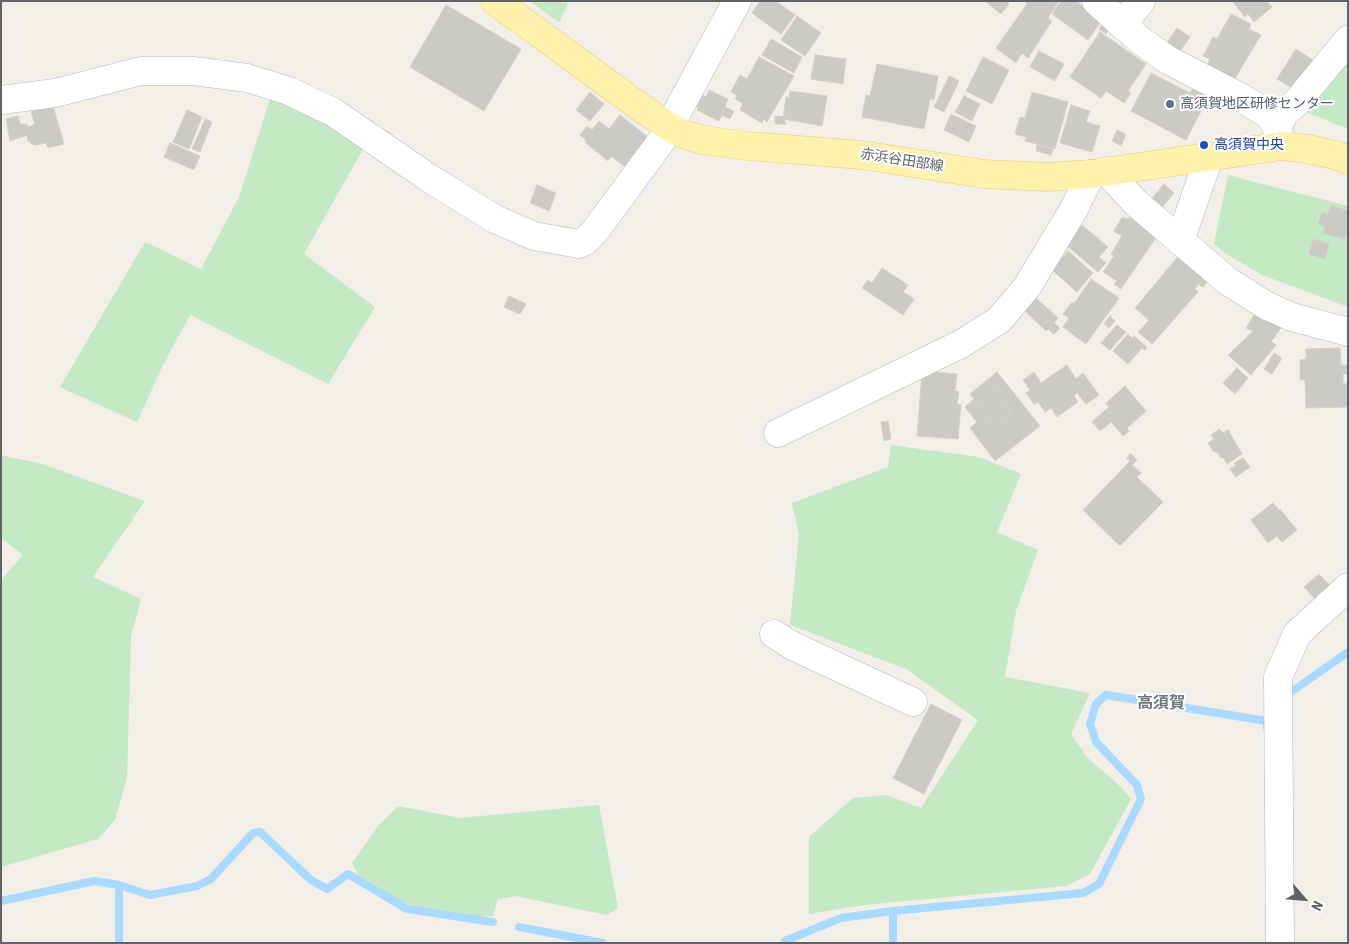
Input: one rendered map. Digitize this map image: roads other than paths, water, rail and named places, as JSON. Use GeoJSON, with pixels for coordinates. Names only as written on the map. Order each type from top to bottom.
{"type":"FeatureCollection","features":[{"type":"Feature","properties":{"kind":"main road","name":"赤浜谷田部線"},"geometry":{"type":"LineString","coordinates":[[495,1],[670,127],[686,135],[703,140],[748,146],[862,155],[984,174],[1047,177],[1099,173],[1208,157],[1279,137],[1308,149],[1348,160]]}},
{"type":"Feature","properties":{"kind":"street"},"geometry":{"type":"LineString","coordinates":[[1,100],[55,93],[141,71],[194,71],[247,78],[289,91],[333,112],[429,178],[495,219],[534,236],[579,244],[595,231],[662,140],[736,1]]}},
{"type":"Feature","properties":{"kind":"street"},"geometry":{"type":"LineString","coordinates":[[1096,1],[1140,41],[1168,60],[1240,97],[1269,116],[1279,137]]}},
{"type":"Feature","properties":{"kind":"street"},"geometry":{"type":"LineString","coordinates":[[1122,25],[1141,1]]}},
{"type":"Feature","properties":{"kind":"street"},"geometry":{"type":"LineString","coordinates":[[1279,137],[1284,113],[1297,102],[1348,40]]}},
{"type":"Feature","properties":{"kind":"street"},"geometry":{"type":"LineString","coordinates":[[1180,242],[1208,157]]}},
{"type":"Feature","properties":{"kind":"street"},"geometry":{"type":"LineString","coordinates":[[778,433],[961,344],[999,320],[1027,287],[1074,208],[1099,173],[1229,282],[1267,306],[1292,317],[1348,332]]}},
{"type":"Feature","properties":{"kind":"street"},"geometry":{"type":"LineString","coordinates":[[1280,943],[1278,677],[1297,634],[1348,587]]}},
{"type":"Feature","properties":{"kind":"street"},"geometry":{"type":"LineString","coordinates":[[774,634],[794,646],[913,702]]}},
{"type":"Feature","properties":{"kind":"waterway"},"geometry":{"type":"LineString","coordinates":[[1291,692],[1348,652]]}},
{"type":"Feature","properties":{"kind":"waterway"},"geometry":{"type":"LineString","coordinates":[[784,943],[841,918],[893,911],[1083,893],[1099,884],[1141,799],[1137,785],[1096,742],[1090,724],[1096,704],[1106,695],[1267,721],[1267,728]]}},
{"type":"Feature","properties":{"kind":"waterway"},"geometry":{"type":"LineString","coordinates":[[1,901],[94,881],[119,885],[150,895],[197,886],[211,879],[253,833],[260,832],[311,880],[327,889],[348,874],[407,909],[493,922]]}},
{"type":"Feature","properties":{"kind":"waterway"},"geometry":{"type":"LineString","coordinates":[[119,885],[119,943]]}},
{"type":"Feature","properties":{"kind":"waterway"},"geometry":{"type":"LineString","coordinates":[[893,911],[893,943]]}},
{"type":"Feature","properties":{"kind":"waterway"},"geometry":{"type":"LineString","coordinates":[[519,927],[603,943]]}},
{"type":"Feature","properties":{"kind":"place","name":"高須賀地区研修センター"},"geometry":{"type":"Point","coordinates":[1170,104]}},
{"type":"Feature","properties":{"kind":"place","name":"高須賀中央"},"geometry":{"type":"Point","coordinates":[1204,145]}},
{"type":"Feature","properties":{"kind":"district","name":"高須賀"},"geometry":{"type":"Point","coordinates":[1161,704]}}]}
